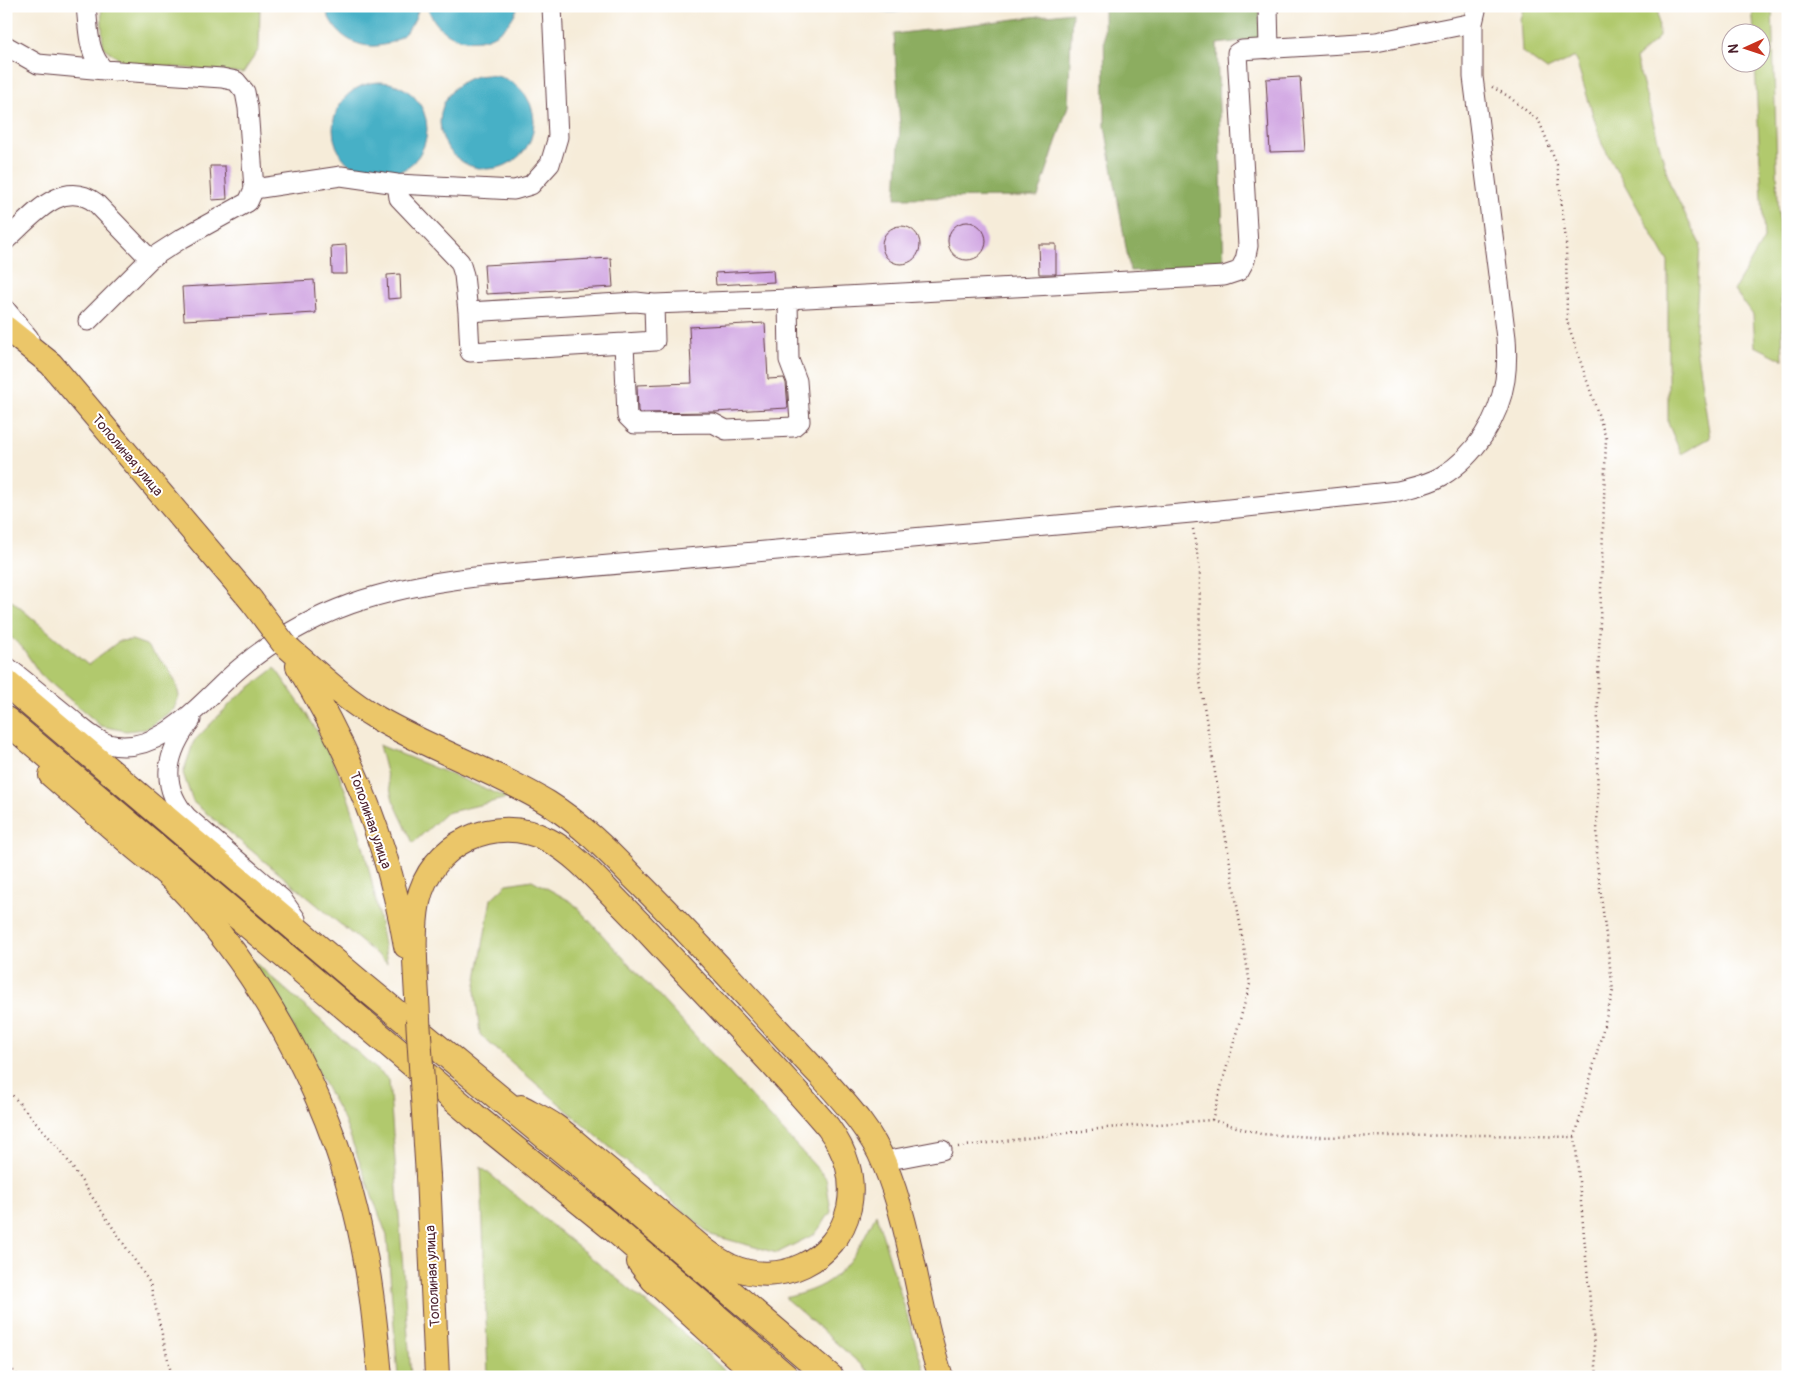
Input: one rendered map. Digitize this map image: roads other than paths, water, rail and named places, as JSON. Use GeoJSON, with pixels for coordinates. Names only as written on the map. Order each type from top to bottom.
{"type":"FeatureCollection","features":[{"type":"Feature","properties":{"kind":"highway"},"geometry":{"type":"LineString","coordinates":[[6,683],[310,940],[601,1182],[830,1377]]}},
{"type":"Feature","properties":{"kind":"highway"},"geometry":{"type":"LineString","coordinates":[[6,720],[474,1116],[614,1229],[786,1377]]}},
{"type":"Feature","properties":{"kind":"main road"},"geometry":{"type":"LineString","coordinates":[[6,328],[51,364]]}},
{"type":"Feature","properties":{"kind":"main road","name":"Тополиная улица"},"geometry":{"type":"LineString","coordinates":[[51,364],[251,600],[284,644],[324,691],[375,827],[392,881],[411,954],[418,1019],[428,1176],[437,1377]]}},
{"type":"Feature","properties":{"kind":"main road"},"geometry":{"type":"LineString","coordinates":[[324,691],[408,735],[521,788],[548,804],[588,834],[660,904],[843,1100],[873,1141],[884,1161],[911,1256],[928,1333],[941,1377]]}},
{"type":"Feature","properties":{"kind":"main road"},"geometry":{"type":"LineString","coordinates":[[6,736],[173,880],[195,904],[239,960],[289,1041],[314,1087],[346,1174],[355,1209],[371,1293],[380,1377]]}},
{"type":"Feature","properties":{"kind":"main road"},"geometry":{"type":"LineString","coordinates":[[411,954],[421,893],[431,871],[448,851],[468,837],[490,830],[529,832],[550,841],[578,862],[639,922],[828,1126],[844,1154],[851,1182],[851,1197],[842,1228],[818,1258],[797,1269],[783,1272],[755,1272],[729,1265],[702,1247],[554,1125],[489,1090]]}},
{"type":"Feature","properties":{"kind":"main road"},"geometry":{"type":"LineString","coordinates":[[614,1229],[653,1280],[759,1377]]}},
{"type":"Feature","properties":{"kind":"street"},"geometry":{"type":"LineString","coordinates":[[86,6],[91,50],[96,62],[104,70]]}},
{"type":"Feature","properties":{"kind":"street"},"geometry":{"type":"LineString","coordinates":[[254,189],[341,176],[397,184],[514,190],[530,185],[550,164],[558,137],[552,6]]}},
{"type":"Feature","properties":{"kind":"street"},"geometry":{"type":"LineString","coordinates":[[1268,6],[1269,48]]}},
{"type":"Feature","properties":{"kind":"street"},"geometry":{"type":"LineString","coordinates":[[6,666],[91,735],[109,744],[134,746],[154,740],[165,733],[207,699],[239,668],[319,616],[364,598],[414,586],[495,575],[1190,513],[1398,491],[1440,477],[1457,466],[1472,452],[1483,436],[1500,401],[1505,379],[1506,338],[1473,76],[1475,15],[1376,42],[1242,50],[1237,53],[1248,246],[1245,260],[1239,271],[1224,276],[788,299],[654,304],[636,302],[468,312]]}},
{"type":"Feature","properties":{"kind":"street"},"geometry":{"type":"LineString","coordinates":[[6,46],[38,64],[222,78],[236,81],[245,92],[248,108],[254,189],[248,202],[181,239],[150,259],[88,321]]}},
{"type":"Feature","properties":{"kind":"street"},"geometry":{"type":"LineString","coordinates":[[397,184],[399,198],[460,262],[464,275],[470,352],[655,341],[654,304]]}},
{"type":"Feature","properties":{"kind":"street"},"geometry":{"type":"LineString","coordinates":[[6,240],[55,198],[71,194],[81,195],[96,203],[150,259]]}},
{"type":"Feature","properties":{"kind":"street"},"geometry":{"type":"LineString","coordinates":[[624,343],[627,416],[634,424],[712,422],[726,430],[794,427],[800,421],[798,381],[789,360],[788,299]]}},
{"type":"Feature","properties":{"kind":"street","name":"Тополиная улица"},"geometry":{"type":"LineString","coordinates":[[6,310],[51,364]]}},
{"type":"Feature","properties":{"kind":"street"},"geometry":{"type":"LineString","coordinates":[[207,699],[180,735],[173,749],[168,776],[173,797],[177,806],[187,817],[282,899],[310,940]]}},
{"type":"Feature","properties":{"kind":"street"},"geometry":{"type":"LineString","coordinates":[[884,1161],[942,1150]]}},
{"type":"Feature","properties":{"kind":"water"},"geometry":{"type":"Polygon","coordinates":[[[325,6],[419,6],[412,24],[401,36],[388,44],[373,46],[358,44],[344,36],[332,23],[325,6]]]}},
{"type":"Feature","properties":{"kind":"water"},"geometry":{"type":"Polygon","coordinates":[[[427,6],[518,6],[510,21],[499,32],[486,38],[472,41],[458,38],[445,32],[435,21],[427,6]]]}},
{"type":"Feature","properties":{"kind":"water"},"geometry":{"type":"Polygon","coordinates":[[[869,6],[915,6],[892,12],[869,6]]]}},
{"type":"Feature","properties":{"kind":"water"},"geometry":{"type":"Polygon","coordinates":[[[487,75],[505,78],[521,88],[531,104],[534,122],[531,140],[521,156],[505,166],[487,169],[469,166],[453,156],[443,140],[440,122],[443,104],[453,88],[469,78],[487,75]]]}},
{"type":"Feature","properties":{"kind":"water"},"geometry":{"type":"Polygon","coordinates":[[[380,82],[398,86],[413,96],[423,111],[427,129],[423,147],[413,162],[398,172],[380,176],[362,172],[347,162],[337,147],[333,129],[337,111],[347,96],[362,86],[380,82]]]}}]}
